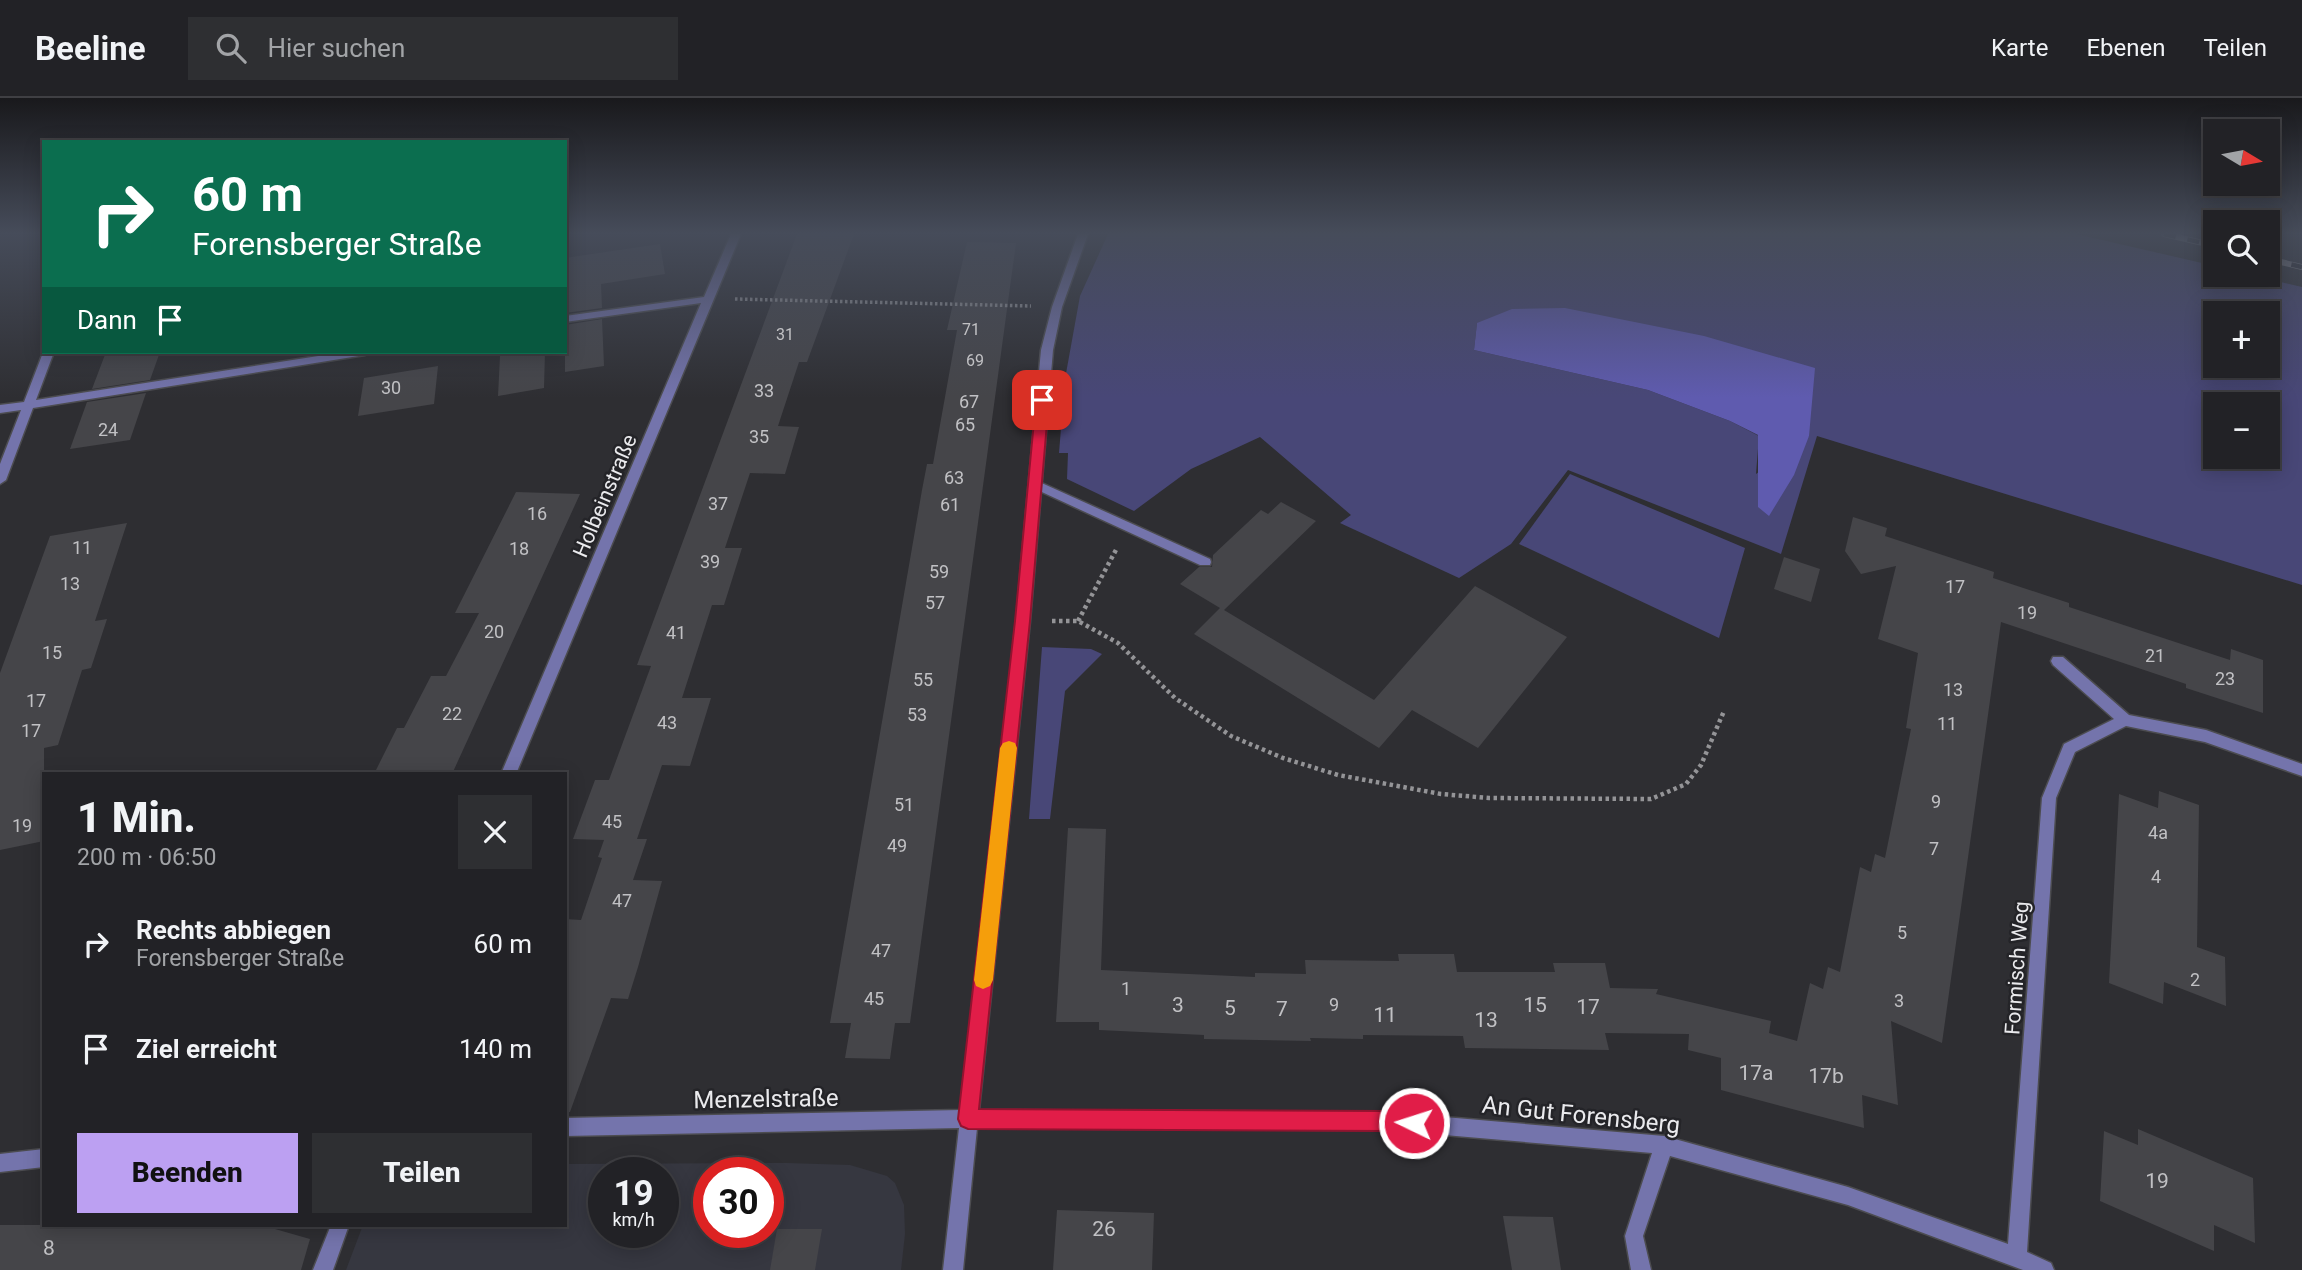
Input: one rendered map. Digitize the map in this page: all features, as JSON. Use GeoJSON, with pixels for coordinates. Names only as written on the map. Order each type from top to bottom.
{"type":"FeatureCollection","features":[{"type":"Feature","properties":{"kind":"street","name":"Holbeinstraße"},"geometry":{"type":"LineString","coordinates":[[509,772],[714,289]]}},
{"type":"Feature","properties":{"kind":"street"},"geometry":{"type":"LineString","coordinates":[[953,1270],[1023,621],[1047,350],[1064,289]]}},
{"type":"Feature","properties":{"kind":"street"},"geometry":{"type":"LineString","coordinates":[[567,319],[710,299]]}},
{"type":"Feature","properties":{"kind":"street"},"geometry":{"type":"LineString","coordinates":[[0,480],[47,354]]}},
{"type":"Feature","properties":{"kind":"street"},"geometry":{"type":"LineString","coordinates":[[0,409],[352,354]]}},
{"type":"Feature","properties":{"kind":"street"},"geometry":{"type":"LineString","coordinates":[[1035,484],[1205,562]]}},
{"type":"Feature","properties":{"kind":"street"},"geometry":{"type":"LineString","coordinates":[[2058,661],[2125,720],[2206,736],[2302,770]]}},
{"type":"Feature","properties":{"kind":"street","name":"Formisch Weg"},"geometry":{"type":"LineString","coordinates":[[2017,1257],[2049,798],[2069,748],[2125,720]]}},
{"type":"Feature","properties":{"kind":"street","name":"Menzelstraße"},"geometry":{"type":"LineString","coordinates":[[567,1127],[968,1119]]}},
{"type":"Feature","properties":{"kind":"street","name":"An Gut Forensberg"},"geometry":{"type":"LineString","coordinates":[[968,1119],[1386,1121],[1664,1145],[1848,1196],[2017,1257],[2044,1270]]}},
{"type":"Feature","properties":{"kind":"street"},"geometry":{"type":"LineString","coordinates":[[1641,1270],[1633,1236],[1664,1145]]}},
{"type":"Feature","properties":{"kind":"street"},"geometry":{"type":"LineString","coordinates":[[0,1163],[42,1158]]}},
{"type":"Feature","properties":{"kind":"street"},"geometry":{"type":"LineString","coordinates":[[323,1270],[339,1227]]}},
{"type":"Feature","properties":{"kind":"path"},"geometry":{"type":"LineString","coordinates":[[710,299],[1057,307]]}},
{"type":"Feature","properties":{"kind":"path"},"geometry":{"type":"LineString","coordinates":[[1078,621],[1128,527]]}},
{"type":"Feature","properties":{"kind":"path"},"geometry":{"type":"LineString","coordinates":[[1023,621],[1078,621],[1118,643],[1175,698],[1231,736],[1283,758],[1338,775],[1441,794],[1489,798],[1651,799],[1686,784],[1701,765],[1724,711]]}},
{"type":"Feature","properties":{"kind":"shaded area"},"geometry":{"type":"Polygon","coordinates":[[[1083,289],[2302,289],[2302,585],[1817,436],[1781,554],[1568,470],[1511,544],[1459,578],[1340,523],[1351,515],[1260,437],[1191,469],[1134,511],[1067,479],[1068,453],[1059,453],[1065,379],[1083,289]],[[1477,323],[1474,350],[1648,390],[1730,421],[1759,436],[1756,474],[1809,436],[1477,323]]]}},
{"type":"Feature","properties":{"kind":"shaded area"},"geometry":{"type":"Polygon","coordinates":[[[1565,308],[1704,336],[1815,368],[1809,436],[1794,475],[1769,516],[1758,507],[1758,435],[1730,421],[1648,390],[1474,350],[1477,323],[1512,309],[1565,308]]]}},
{"type":"Feature","properties":{"kind":"shaded area"},"geometry":{"type":"Polygon","coordinates":[[[1570,474],[1745,548],[1719,638],[1519,544],[1570,474]]]}},
{"type":"Feature","properties":{"kind":"shaded area"},"geometry":{"type":"Polygon","coordinates":[[[1042,647],[1091,649],[1102,654],[1065,691],[1050,819],[1029,819],[1042,647]]]}},
{"type":"Feature","properties":{"kind":"shaded area"},"geometry":{"type":"Polygon","coordinates":[[[679,1163],[693,1163],[693,1248],[784,1248],[784,1163],[787,1163],[850,1165],[887,1176],[895,1183],[904,1205],[905,1234],[901,1270],[346,1270],[362,1227],[567,1227],[567,1164],[588,1164],[588,1248],[679,1248],[679,1163]]]}},
{"type":"Feature","properties":{"kind":"building"},"geometry":{"type":"Polygon","coordinates":[[[567,289],[601,289],[602,308],[567,313],[567,289]]]}},
{"type":"Feature","properties":{"kind":"building"},"geometry":{"type":"Polygon","coordinates":[[[777,289],[834,289],[807,362],[799,362],[778,426],[799,427],[785,474],[750,473],[725,548],[742,548],[724,605],[712,605],[682,698],[711,698],[690,766],[662,765],[637,839],[647,839],[633,880],[662,881],[638,967],[628,999],[611,998],[570,1112],[567,1112],[567,919],[581,920],[602,858],[598,857],[604,840],[573,839],[595,780],[609,780],[651,666],[637,665],[777,289]]]}},
{"type":"Feature","properties":{"kind":"building"},"geometry":{"type":"Polygon","coordinates":[[[956,289],[1010,289],[910,1023],[895,1023],[890,1059],[845,1058],[851,1023],[830,1023],[922,490],[927,464],[933,464],[957,330],[947,330],[956,289]]]}},
{"type":"Feature","properties":{"kind":"building"},"geometry":{"type":"Polygon","coordinates":[[[602,319],[604,366],[565,372],[567,325],[602,319]]]}},
{"type":"Feature","properties":{"kind":"building"},"geometry":{"type":"Polygon","coordinates":[[[105,354],[159,354],[150,380],[92,389],[105,354]]]}},
{"type":"Feature","properties":{"kind":"building"},"geometry":{"type":"Polygon","coordinates":[[[545,354],[544,388],[498,396],[500,356],[545,354]]]}},
{"type":"Feature","properties":{"kind":"building"},"geometry":{"type":"Polygon","coordinates":[[[438,366],[434,404],[358,416],[364,378],[438,366]]]}},
{"type":"Feature","properties":{"kind":"building"},"geometry":{"type":"Polygon","coordinates":[[[146,393],[130,440],[70,449],[87,402],[146,393]]]}},
{"type":"Feature","properties":{"kind":"building"},"geometry":{"type":"Polygon","coordinates":[[[516,492],[580,494],[453,772],[375,772],[397,728],[404,728],[431,676],[446,676],[479,613],[455,613],[516,492]]]}},
{"type":"Feature","properties":{"kind":"building"},"geometry":{"type":"Polygon","coordinates":[[[1281,502],[1316,521],[1224,610],[1374,700],[1475,586],[1567,637],[1478,748],[1412,710],[1379,748],[1194,634],[1220,608],[1180,584],[1199,567],[1212,567],[1213,555],[1261,510],[1268,514],[1281,502]]]}},
{"type":"Feature","properties":{"kind":"building"},"geometry":{"type":"Polygon","coordinates":[[[1853,517],[1887,528],[1885,536],[1994,572],[1993,578],[2069,603],[2069,607],[2230,660],[2231,649],[2263,660],[2263,713],[2186,688],[2186,684],[2001,622],[1942,1043],[1891,1021],[1898,1105],[1862,1095],[1864,1128],[1721,1090],[1721,1058],[1688,1050],[1689,1034],[1605,1033],[1609,1050],[1465,1048],[1463,1036],[1363,1035],[1363,1039],[1310,1038],[1311,1041],[1204,1039],[1204,1035],[1099,1030],[1099,1022],[1056,1022],[1068,828],[1106,829],[1101,970],[1255,977],[1255,973],[1306,974],[1305,960],[1399,961],[1398,954],[1454,954],[1457,972],[1555,972],[1553,963],[1605,963],[1610,988],[1658,989],[1656,994],[1771,1021],[1769,1033],[1797,1041],[1810,983],[1823,989],[1828,967],[1840,972],[1860,867],[1871,872],[1875,854],[1885,858],[1911,729],[1906,728],[1918,653],[1878,639],[1896,566],[1861,574],[1845,551],[1853,517]]]}},
{"type":"Feature","properties":{"kind":"building"},"geometry":{"type":"Polygon","coordinates":[[[127,523],[95,621],[107,619],[91,668],[82,670],[58,745],[44,748],[42,841],[0,850],[0,673],[50,536],[127,523]]]}},
{"type":"Feature","properties":{"kind":"building"},"geometry":{"type":"Polygon","coordinates":[[[1784,557],[1820,569],[1811,602],[1774,589],[1784,557]]]}},
{"type":"Feature","properties":{"kind":"building"},"geometry":{"type":"Polygon","coordinates":[[[2159,791],[2199,805],[2197,947],[2225,957],[2226,1006],[2164,982],[2163,1004],[2109,983],[2119,794],[2158,808],[2159,791]]]}},
{"type":"Feature","properties":{"kind":"building"},"geometry":{"type":"Polygon","coordinates":[[[2138,1129],[2253,1178],[2255,1243],[2214,1225],[2214,1251],[2100,1201],[2104,1131],[2138,1145],[2138,1129]]]}},
{"type":"Feature","properties":{"kind":"building"},"geometry":{"type":"Polygon","coordinates":[[[1057,1210],[1154,1213],[1152,1270],[1053,1270],[1057,1210]]]}},
{"type":"Feature","properties":{"kind":"building"},"geometry":{"type":"Polygon","coordinates":[[[1503,1216],[1553,1217],[1561,1270],[1512,1270],[1503,1216]]]}},
{"type":"Feature","properties":{"kind":"building"},"geometry":{"type":"Polygon","coordinates":[[[0,1225],[268,1227],[310,1239],[301,1270],[0,1270],[0,1225]]]}},
{"type":"Feature","properties":{"kind":"building"},"geometry":{"type":"Polygon","coordinates":[[[784,1229],[822,1229],[815,1270],[770,1270],[774,1248],[784,1248],[784,1229]]]}},
{"type":"Feature","properties":{"kind":"slow traffic"},"geometry":{"type":"LineString","coordinates":[[983,980],[1009,748]]}},
{"type":"Feature","properties":{"kind":"route"},"geometry":{"type":"LineString","coordinates":[[1042,400],[1023,621],[968,1119],[1414,1123]]}}]}
